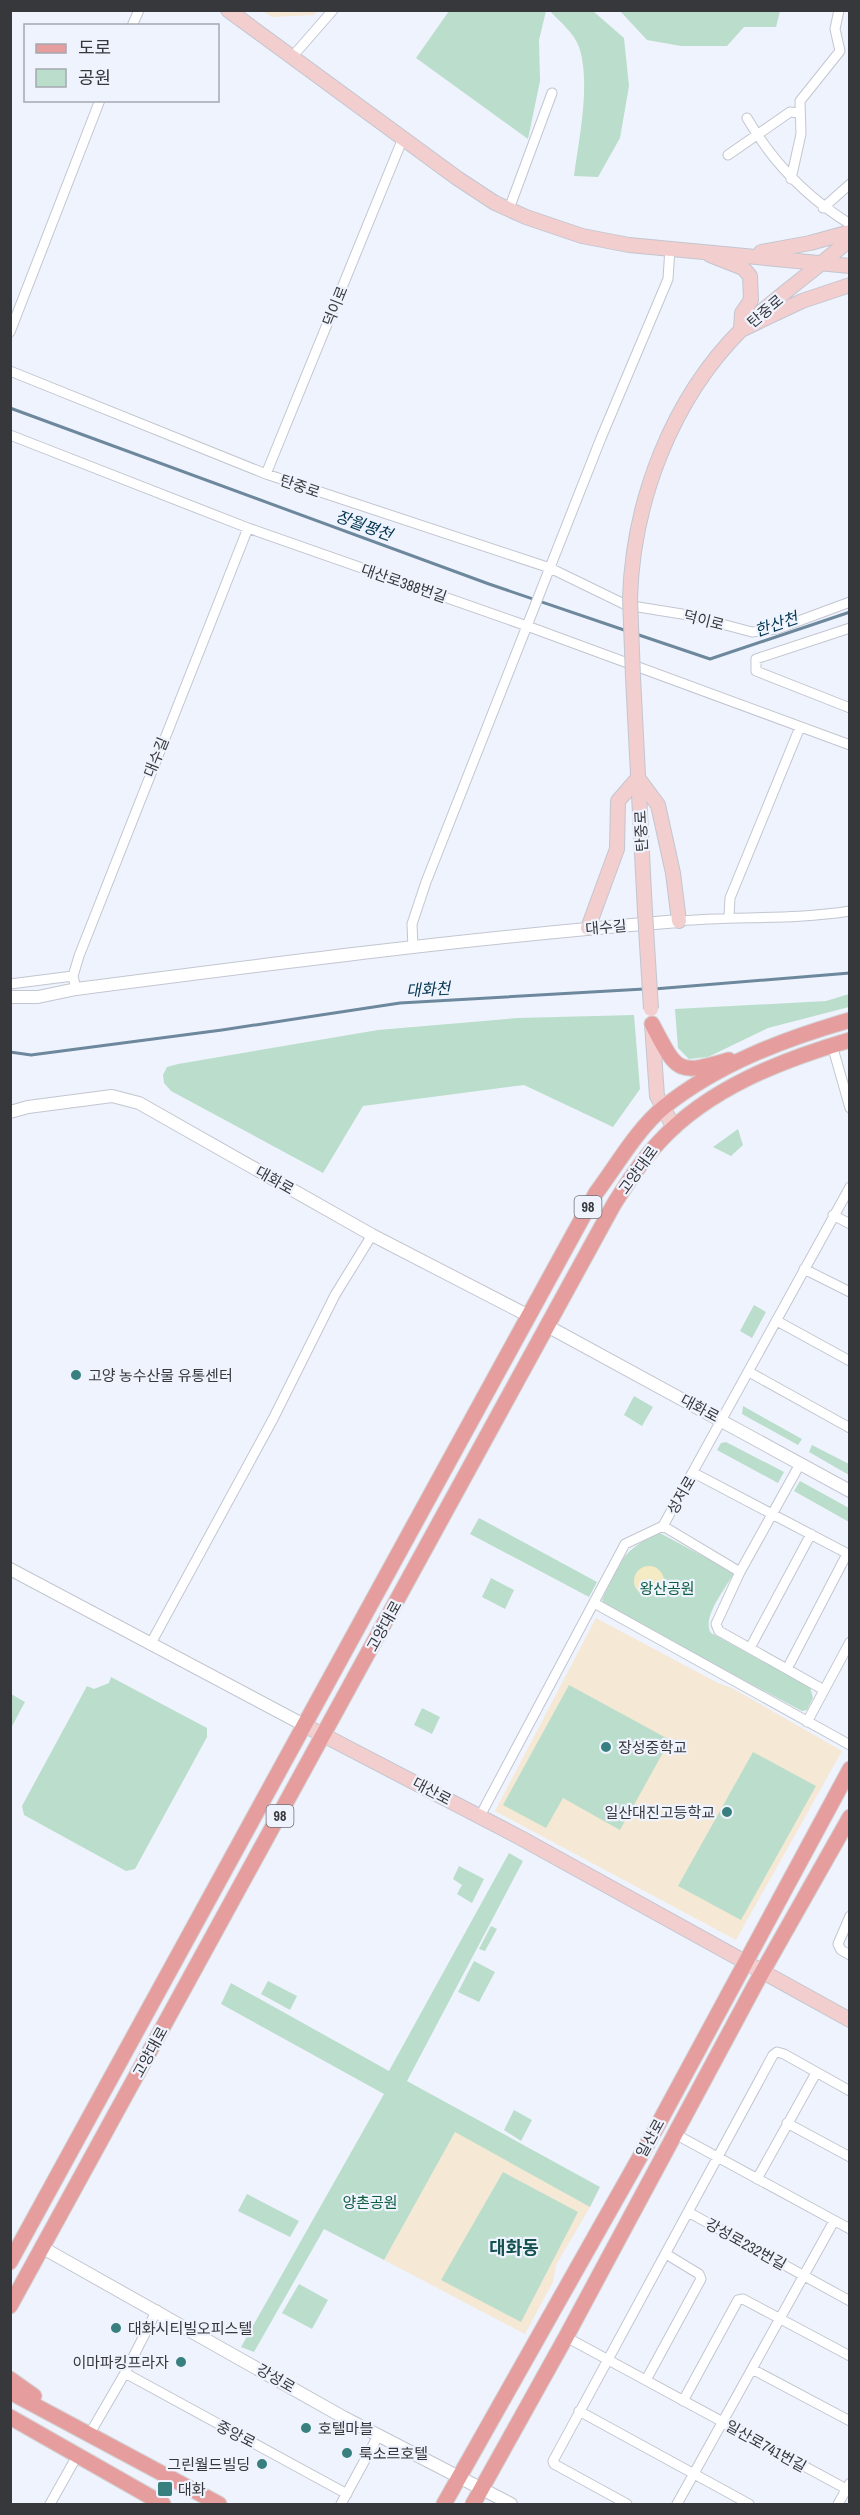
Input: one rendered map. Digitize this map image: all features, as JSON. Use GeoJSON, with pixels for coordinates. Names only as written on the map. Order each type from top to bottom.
{"type":"FeatureCollection","features":[{"type":"Feature","properties":{"kind":"main road"},"geometry":{"type":"LineString","coordinates":[[228,10],[457,178],[509,209],[554,229],[582,236],[670,248],[849,266]]}},
{"type":"Feature","properties":{"kind":"main road"},"geometry":{"type":"LineString","coordinates":[[742,255],[810,243],[849,232]]}},
{"type":"Feature","properties":{"kind":"main road","name":"탄중로"},"geometry":{"type":"LineString","coordinates":[[652,1016],[628,601],[636,534],[649,485],[670,435],[703,376],[741,330],[849,239]]}},
{"type":"Feature","properties":{"kind":"main road"},"geometry":{"type":"LineString","coordinates":[[702,251],[743,268],[750,276],[751,300],[742,313],[741,330],[801,301],[849,285]]}},
{"type":"Feature","properties":{"kind":"main road"},"geometry":{"type":"LineString","coordinates":[[588,928],[617,849],[618,801],[639,778],[658,805],[673,873],[679,921]]}},
{"type":"Feature","properties":{"kind":"main road"},"geometry":{"type":"LineString","coordinates":[[652,1016],[674,1060],[688,1070],[763,1049]]}},
{"type":"Feature","properties":{"kind":"main road"},"geometry":{"type":"LineString","coordinates":[[652,1016],[657,1096],[674,1128]]}},
{"type":"Feature","properties":{"kind":"main road","name":"고양대로"},"geometry":{"type":"LineString","coordinates":[[10,2262],[596,1193],[642,1131],[663,1108],[728,1067],[763,1049],[849,1020]]}},
{"type":"Feature","properties":{"kind":"main road","name":"고양대로"},"geometry":{"type":"LineString","coordinates":[[10,2306],[549,1327],[614,1204],[643,1160],[674,1128],[747,1077],[849,1040]]}},
{"type":"Feature","properties":{"kind":"main road","name":"대산로"},"geometry":{"type":"LineString","coordinates":[[304,1725],[480,1816],[849,2020]]}},
{"type":"Feature","properties":{"kind":"main road","name":"일산로"},"geometry":{"type":"LineString","coordinates":[[444,2505],[654,2132],[849,1769]]}},
{"type":"Feature","properties":{"kind":"main road","name":"일산로"},"geometry":{"type":"LineString","coordinates":[[473,2505],[762,1972],[849,1817]]}},
{"type":"Feature","properties":{"kind":"main road"},"geometry":{"type":"LineString","coordinates":[[10,2379],[36,2397],[41,2409]]}},
{"type":"Feature","properties":{"kind":"main road"},"geometry":{"type":"LineString","coordinates":[[10,2392],[219,2505]]}},
{"type":"Feature","properties":{"kind":"main road"},"geometry":{"type":"LineString","coordinates":[[10,2417],[163,2505]]}},
{"type":"Feature","properties":{"kind":"street"},"geometry":{"type":"LineString","coordinates":[[133,24],[139,10]]}},
{"type":"Feature","properties":{"kind":"street"},"geometry":{"type":"LineString","coordinates":[[292,57],[333,10]]}},
{"type":"Feature","properties":{"kind":"street"},"geometry":{"type":"LineString","coordinates":[[791,179],[801,134],[800,101],[845,51],[835,29],[839,10]]}},
{"type":"Feature","properties":{"kind":"street"},"geometry":{"type":"LineString","coordinates":[[509,209],[552,93]]}},
{"type":"Feature","properties":{"kind":"street"},"geometry":{"type":"LineString","coordinates":[[10,332],[99,102]]}},
{"type":"Feature","properties":{"kind":"street"},"geometry":{"type":"LineString","coordinates":[[728,155],[790,112],[800,112]]}},
{"type":"Feature","properties":{"kind":"street"},"geometry":{"type":"LineString","coordinates":[[747,118],[757,135],[791,179],[823,208],[849,224]]}},
{"type":"Feature","properties":{"kind":"street","name":"덕이로"},"geometry":{"type":"LineString","coordinates":[[266,474],[403,138]]}},
{"type":"Feature","properties":{"kind":"street"},"geometry":{"type":"LineString","coordinates":[[823,208],[849,184]]}},
{"type":"Feature","properties":{"kind":"street"},"geometry":{"type":"LineString","coordinates":[[413,948],[412,924],[426,882],[657,301],[668,279],[670,248]]}},
{"type":"Feature","properties":{"kind":"street","name":"탄중로"},"geometry":{"type":"LineString","coordinates":[[10,371],[266,474],[628,601]]}},
{"type":"Feature","properties":{"kind":"street","name":"대산로388번길"},"geometry":{"type":"LineString","coordinates":[[10,435],[248,528],[529,622],[800,727]]}},
{"type":"Feature","properties":{"kind":"street","name":"대수길"},"geometry":{"type":"LineString","coordinates":[[73,976],[150,771],[248,528]]}},
{"type":"Feature","properties":{"kind":"street","name":"덕이로"},"geometry":{"type":"LineString","coordinates":[[628,601],[752,632],[777,629],[849,602]]}},
{"type":"Feature","properties":{"kind":"street"},"geometry":{"type":"LineString","coordinates":[[849,628],[756,659],[756,671],[849,708]]}},
{"type":"Feature","properties":{"kind":"street"},"geometry":{"type":"LineString","coordinates":[[729,916],[730,898],[800,727],[849,746]]}},
{"type":"Feature","properties":{"kind":"street","name":"대수길"},"geometry":{"type":"LineString","coordinates":[[10,998],[588,928],[729,916],[815,917],[849,911]]}},
{"type":"Feature","properties":{"kind":"street"},"geometry":{"type":"LineString","coordinates":[[10,984],[73,976],[76,989]]}},
{"type":"Feature","properties":{"kind":"street"},"geometry":{"type":"LineString","coordinates":[[832,1045],[849,1106]]}},
{"type":"Feature","properties":{"kind":"street","name":"대화로"},"geometry":{"type":"LineString","coordinates":[[10,1112],[28,1107],[112,1096],[139,1103],[372,1234],[529,1316]]}},
{"type":"Feature","properties":{"kind":"street","name":"성저로"},"geometry":{"type":"LineString","coordinates":[[480,1816],[625,1544],[663,1526],[849,1187]]}},
{"type":"Feature","properties":{"kind":"street"},"geometry":{"type":"LineString","coordinates":[[833,1215],[849,1224]]}},
{"type":"Feature","properties":{"kind":"street"},"geometry":{"type":"LineString","coordinates":[[150,1645],[273,1419],[335,1295],[372,1234]]}},
{"type":"Feature","properties":{"kind":"street"},"geometry":{"type":"LineString","coordinates":[[804,1269],[849,1292]]}},
{"type":"Feature","properties":{"kind":"street"},"geometry":{"type":"LineString","coordinates":[[777,1321],[849,1361]]}},
{"type":"Feature","properties":{"kind":"street","name":"대화로"},"geometry":{"type":"LineString","coordinates":[[549,1327],[849,1491]]}},
{"type":"Feature","properties":{"kind":"street"},"geometry":{"type":"LineString","coordinates":[[749,1372],[849,1428]]}},
{"type":"Feature","properties":{"kind":"street"},"geometry":{"type":"LineString","coordinates":[[800,1464],[740,1572],[716,1624],[719,1631],[824,1690]]}},
{"type":"Feature","properties":{"kind":"street"},"geometry":{"type":"LineString","coordinates":[[694,1473],[848,1554],[787,1669]]}},
{"type":"Feature","properties":{"kind":"street"},"geometry":{"type":"LineString","coordinates":[[663,1526],[740,1572]]}},
{"type":"Feature","properties":{"kind":"street"},"geometry":{"type":"LineString","coordinates":[[750,1648],[811,1534]]}},
{"type":"Feature","properties":{"kind":"street","name":"대산로"},"geometry":{"type":"LineString","coordinates":[[10,1569],[304,1725]]}},
{"type":"Feature","properties":{"kind":"street"},"geometry":{"type":"LineString","coordinates":[[594,1603],[849,1745]]}},
{"type":"Feature","properties":{"kind":"street"},"geometry":{"type":"LineString","coordinates":[[807,1722],[849,1642]]}},
{"type":"Feature","properties":{"kind":"street"},"geometry":{"type":"LineString","coordinates":[[849,1917],[838,1944],[841,1950],[849,1955]]}},
{"type":"Feature","properties":{"kind":"street"},"geometry":{"type":"LineString","coordinates":[[627,2505],[554,2464],[553,2461],[579,2411],[777,2052],[849,2091]]}},
{"type":"Feature","properties":{"kind":"street"},"geometry":{"type":"LineString","coordinates":[[757,2179],[816,2073]]}},
{"type":"Feature","properties":{"kind":"street"},"geometry":{"type":"LineString","coordinates":[[787,2124],[849,2157]]}},
{"type":"Feature","properties":{"kind":"street"},"geometry":{"type":"LineString","coordinates":[[675,2134],[849,2229]]}},
{"type":"Feature","properties":{"kind":"street","name":"강성로232번길"},"geometry":{"type":"LineString","coordinates":[[688,2212],[849,2301]]}},
{"type":"Feature","properties":{"kind":"street","name":"강성로232번길"},"geometry":{"type":"LineString","coordinates":[[677,2505],[834,2221]]}},
{"type":"Feature","properties":{"kind":"street","name":"강성로"},"geometry":{"type":"LineString","coordinates":[[43,2248],[378,2436],[511,2505]]}},
{"type":"Feature","properties":{"kind":"street"},"geometry":{"type":"LineString","coordinates":[[646,2380],[701,2279],[699,2274],[668,2251]]}},
{"type":"Feature","properties":{"kind":"street"},"geometry":{"type":"LineString","coordinates":[[683,2401],[738,2301],[743,2299],[849,2356]]}},
{"type":"Feature","properties":{"kind":"street"},"geometry":{"type":"LineString","coordinates":[[90,2435],[157,2310]]}},
{"type":"Feature","properties":{"kind":"street","name":"일산로741번길"},"geometry":{"type":"LineString","coordinates":[[566,2337],[848,2488]]}},
{"type":"Feature","properties":{"kind":"street"},"geometry":{"type":"LineString","coordinates":[[752,2369],[849,2421]]}},
{"type":"Feature","properties":{"kind":"street","name":"중앙로"},"geometry":{"type":"LineString","coordinates":[[125,2373],[347,2494]]}},
{"type":"Feature","properties":{"kind":"street"},"geometry":{"type":"LineString","coordinates":[[579,2411],[749,2505]]}},
{"type":"Feature","properties":{"kind":"street"},"geometry":{"type":"LineString","coordinates":[[341,2505],[378,2436]]}},
{"type":"Feature","properties":{"kind":"street"},"geometry":{"type":"LineString","coordinates":[[50,2505],[77,2456]]}},
{"type":"Feature","properties":{"kind":"street"},"geometry":{"type":"LineString","coordinates":[[838,2505],[848,2488]]}},
{"type":"Feature","properties":{"kind":"shaded area"},"geometry":{"type":"Polygon","coordinates":[[[262,11],[318,11],[314,15],[272,17],[262,11]]]}},
{"type":"Feature","properties":{"kind":"shaded area"},"geometry":{"type":"Polygon","coordinates":[[[596,1618],[718,1683],[732,1688],[842,1751],[736,1940],[495,1811],[596,1618]]]}},
{"type":"Feature","properties":{"kind":"shaded area"},"geometry":{"type":"Polygon","coordinates":[[[455,2131],[590,2207],[556,2265],[553,2282],[525,2334],[384,2260],[455,2131]]]}},
{"type":"Feature","properties":{"kind":"green space"},"geometry":{"type":"Polygon","coordinates":[[[449,11],[546,11],[539,40],[540,81],[528,139],[416,58],[449,11]]]}},
{"type":"Feature","properties":{"kind":"green space"},"geometry":{"type":"Polygon","coordinates":[[[550,11],[593,11],[624,38],[629,86],[620,138],[598,177],[574,176],[583,111],[582,61],[574,37],[550,11]]]}},
{"type":"Feature","properties":{"kind":"green space"},"geometry":{"type":"Polygon","coordinates":[[[620,11],[780,11],[776,27],[744,27],[727,46],[681,46],[647,40],[620,11]]]}},
{"type":"Feature","properties":{"kind":"green space"},"geometry":{"type":"Polygon","coordinates":[[[849,994],[849,1007],[768,1028],[708,1057],[689,1059],[678,1048],[675,1009],[826,1001],[849,994]]]}},
{"type":"Feature","properties":{"kind":"green space"},"geometry":{"type":"Polygon","coordinates":[[[634,1015],[640,1089],[613,1127],[524,1085],[363,1106],[323,1173],[171,1091],[164,1083],[163,1075],[167,1067],[178,1064],[378,1030],[518,1018],[634,1015]]]}},
{"type":"Feature","properties":{"kind":"green space"},"geometry":{"type":"Polygon","coordinates":[[[738,1129],[743,1145],[731,1156],[713,1147],[738,1129]]]}},
{"type":"Feature","properties":{"kind":"green space"},"geometry":{"type":"Polygon","coordinates":[[[754,1305],[766,1312],[752,1338],[740,1331],[754,1305]]]}},
{"type":"Feature","properties":{"kind":"green space"},"geometry":{"type":"Polygon","coordinates":[[[634,1396],[653,1407],[642,1426],[624,1415],[634,1396]]]}},
{"type":"Feature","properties":{"kind":"green space"},"geometry":{"type":"Polygon","coordinates":[[[743,1406],[802,1439],[798,1445],[742,1414],[743,1406]]]}},
{"type":"Feature","properties":{"kind":"green space"},"geometry":{"type":"Polygon","coordinates":[[[726,1442],[784,1472],[778,1483],[717,1450],[721,1443],[726,1442]]]}},
{"type":"Feature","properties":{"kind":"green space"},"geometry":{"type":"Polygon","coordinates":[[[812,1445],[849,1464],[849,1475],[809,1452],[812,1445]]]}},
{"type":"Feature","properties":{"kind":"green space"},"geometry":{"type":"Polygon","coordinates":[[[800,1481],[849,1508],[849,1522],[794,1491],[800,1481]]]}},
{"type":"Feature","properties":{"kind":"green space"},"geometry":{"type":"Polygon","coordinates":[[[479,1518],[597,1582],[589,1597],[470,1534],[479,1518]]]}},
{"type":"Feature","properties":{"kind":"green space","name":"왕산공원"},"geometry":{"type":"Polygon","coordinates":[[[660,1533],[734,1573],[712,1611],[709,1619],[711,1633],[810,1687],[813,1698],[807,1710],[802,1711],[606,1607],[602,1600],[617,1567],[637,1545],[660,1533]]]}},
{"type":"Feature","properties":{"kind":"green space"},"geometry":{"type":"Polygon","coordinates":[[[491,1578],[514,1590],[505,1609],[482,1597],[491,1578]]]}},
{"type":"Feature","properties":{"kind":"green space"},"geometry":{"type":"Polygon","coordinates":[[[111,1677],[207,1728],[207,1737],[135,1869],[126,1871],[24,1815],[22,1806],[87,1686],[94,1689],[109,1683],[111,1677]]]}},
{"type":"Feature","properties":{"kind":"green space"},"geometry":{"type":"Polygon","coordinates":[[[569,1685],[670,1740],[620,1830],[563,1798],[546,1828],[503,1805],[569,1685]]]}},
{"type":"Feature","properties":{"kind":"green space"},"geometry":{"type":"Polygon","coordinates":[[[11,1694],[25,1702],[11,1728],[11,1694]]]}},
{"type":"Feature","properties":{"kind":"green space"},"geometry":{"type":"Polygon","coordinates":[[[422,1708],[440,1717],[432,1734],[414,1725],[422,1708]]]}},
{"type":"Feature","properties":{"kind":"green space"},"geometry":{"type":"Polygon","coordinates":[[[753,1752],[816,1786],[741,1920],[678,1886],[753,1752]]]}},
{"type":"Feature","properties":{"kind":"green space","name":"양촌공원"},"geometry":{"type":"Polygon","coordinates":[[[509,1853],[523,1861],[407,2081],[600,2187],[590,2207],[455,2132],[384,2260],[324,2229],[254,2352],[241,2347],[384,2094],[221,2004],[231,1983],[389,2071],[509,1853]]]}},
{"type":"Feature","properties":{"kind":"green space"},"geometry":{"type":"Polygon","coordinates":[[[459,1866],[484,1879],[472,1903],[457,1894],[462,1885],[453,1879],[459,1866]]]}},
{"type":"Feature","properties":{"kind":"green space"},"geometry":{"type":"Polygon","coordinates":[[[491,1926],[497,1929],[485,1951],[479,1949],[491,1926]]]}},
{"type":"Feature","properties":{"kind":"green space"},"geometry":{"type":"Polygon","coordinates":[[[474,1961],[495,1972],[479,2002],[458,1992],[474,1961]]]}},
{"type":"Feature","properties":{"kind":"green space"},"geometry":{"type":"Polygon","coordinates":[[[268,1981],[297,1996],[290,2010],[261,1994],[268,1981]]]}},
{"type":"Feature","properties":{"kind":"green space"},"geometry":{"type":"Polygon","coordinates":[[[514,2110],[532,2120],[521,2141],[504,2130],[514,2110]]]}},
{"type":"Feature","properties":{"kind":"green space"},"geometry":{"type":"Polygon","coordinates":[[[503,2172],[578,2212],[521,2322],[441,2280],[503,2172]]]}},
{"type":"Feature","properties":{"kind":"green space"},"geometry":{"type":"Polygon","coordinates":[[[247,2194],[299,2221],[290,2237],[238,2211],[247,2194]]]}},
{"type":"Feature","properties":{"kind":"green space"},"geometry":{"type":"Polygon","coordinates":[[[299,2284],[328,2300],[312,2329],[282,2313],[299,2284]]]}},
{"type":"Feature","properties":{"kind":"sand"},"geometry":{"type":"Polygon","coordinates":[[[649,1566],[659,1571],[664,1581],[659,1591],[649,1596],[639,1591],[634,1581],[639,1571],[649,1566]]]}},
{"type":"Feature","properties":{"kind":"waterway","name":"장월평천"},"geometry":{"type":"LineString","coordinates":[[10,408],[489,584],[627,631]]}},
{"type":"Feature","properties":{"kind":"waterway","name":"한산천"},"geometry":{"type":"LineString","coordinates":[[636,634],[710,659],[850,612]]}},
{"type":"Feature","properties":{"kind":"waterway","name":"대화천"},"geometry":{"type":"LineString","coordinates":[[654,989],[850,973]]}},
{"type":"Feature","properties":{"kind":"waterway","name":"대화천"},"geometry":{"type":"LineString","coordinates":[[10,1052],[31,1055],[222,1030],[400,1003],[644,989]]}},
{"type":"Feature","properties":{"kind":"place","name":"고양 농수산물 유통센터"},"geometry":{"type":"Point","coordinates":[76,1375]}},
{"type":"Feature","properties":{"kind":"place","name":"장성중학교"},"geometry":{"type":"Point","coordinates":[606,1747]}},
{"type":"Feature","properties":{"kind":"place","name":"일산대진고등학교"},"geometry":{"type":"Point","coordinates":[727,1812]}},
{"type":"Feature","properties":{"kind":"place","name":"대화시티빌오피스텔"},"geometry":{"type":"Point","coordinates":[116,2328]}},
{"type":"Feature","properties":{"kind":"place","name":"이마파킹프라자"},"geometry":{"type":"Point","coordinates":[181,2362]}},
{"type":"Feature","properties":{"kind":"place","name":"호텔마블"},"geometry":{"type":"Point","coordinates":[306,2428]}},
{"type":"Feature","properties":{"kind":"place","name":"룩소르호텔"},"geometry":{"type":"Point","coordinates":[347,2453]}},
{"type":"Feature","properties":{"kind":"place","name":"그린월드빌딩"},"geometry":{"type":"Point","coordinates":[262,2464]}},
{"type":"Feature","properties":{"kind":"place","name":"대화"},"geometry":{"type":"Point","coordinates":[165,2489]}},
{"type":"Feature","properties":{"kind":"district","name":"대화동"},"geometry":{"type":"Point","coordinates":[514,2247]}}]}
